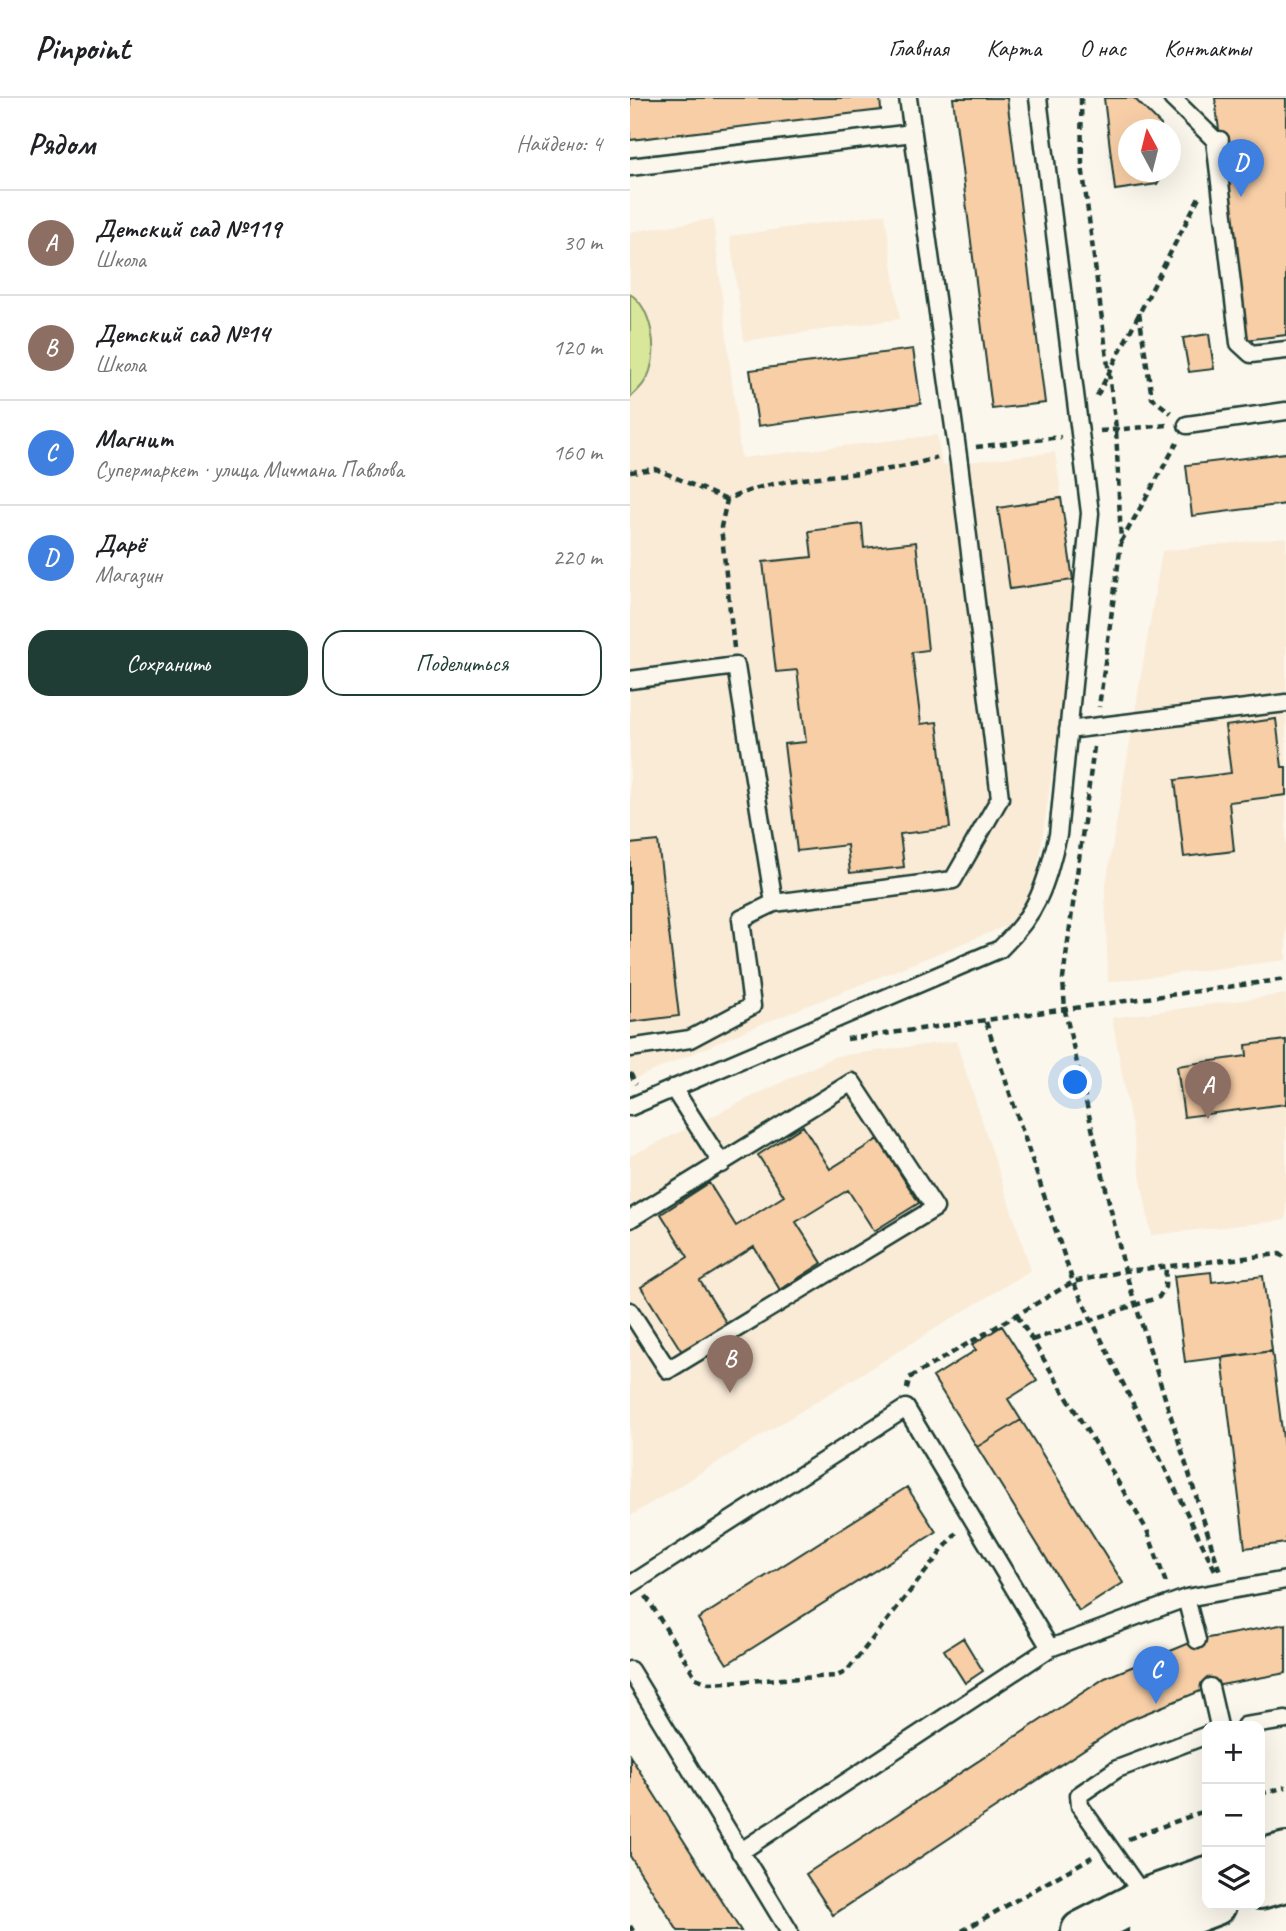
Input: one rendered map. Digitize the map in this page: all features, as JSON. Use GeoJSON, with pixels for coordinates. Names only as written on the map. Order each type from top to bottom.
{"type":"FeatureCollection","features":[{"type":"Feature","properties":{"kind":"main road"},"geometry":{"type":"LineString","coordinates":[[1265,1858],[1286,1852]]}},
{"type":"Feature","properties":{"kind":"main road"},"geometry":{"type":"LineString","coordinates":[[1147,1915],[1202,1879]]}},
{"type":"Feature","properties":{"kind":"main road"},"geometry":{"type":"LineString","coordinates":[[1265,1888],[1286,1882]]}},
{"type":"Feature","properties":{"kind":"main road"},"geometry":{"type":"LineString","coordinates":[[1081,1931],[1147,1915],[1202,1907]]}},
{"type":"Feature","properties":{"kind":"lane"},"geometry":{"type":"LineString","coordinates":[[630,1048],[690,1040],[752,1006],[741,919],[774,903],[953,880],[1000,798],[959,463],[908,98]]}},
{"type":"Feature","properties":{"kind":"lane"},"geometry":{"type":"LineString","coordinates":[[630,1107],[1000,949],[1026,925],[1045,883],[1058,835],[1090,513],[1038,98]]}},
{"type":"Feature","properties":{"kind":"lane"},"geometry":{"type":"LineString","coordinates":[[1172,98],[1217,140],[1239,343],[1251,354],[1286,350]]}},
{"type":"Feature","properties":{"kind":"lane"},"geometry":{"type":"LineString","coordinates":[[630,167],[913,133]]}},
{"type":"Feature","properties":{"kind":"lane"},"geometry":{"type":"LineString","coordinates":[[1186,425],[1286,411]]}},
{"type":"Feature","properties":{"kind":"lane"},"geometry":{"type":"LineString","coordinates":[[630,680],[736,666],[774,903]]}},
{"type":"Feature","properties":{"kind":"lane"},"geometry":{"type":"LineString","coordinates":[[1068,730],[1286,703]]}},
{"type":"Feature","properties":{"kind":"lane"},"geometry":{"type":"LineString","coordinates":[[630,1219],[852,1082],[935,1208],[668,1370],[630,1311]]}},
{"type":"Feature","properties":{"kind":"lane"},"geometry":{"type":"LineString","coordinates":[[673,1088],[722,1164]]}},
{"type":"Feature","properties":{"kind":"lane"},"geometry":{"type":"LineString","coordinates":[[633,1583],[906,1408],[1050,1648]]}},
{"type":"Feature","properties":{"kind":"lane"},"geometry":{"type":"LineString","coordinates":[[740,1852],[1050,1648],[1180,1601],[1286,1580]]}},
{"type":"Feature","properties":{"kind":"lane"},"geometry":{"type":"LineString","coordinates":[[1180,1601],[1197,1640]]}},
{"type":"Feature","properties":{"kind":"lane"},"geometry":{"type":"LineString","coordinates":[[630,1670],[789,1931]]}},
{"type":"Feature","properties":{"kind":"lane"},"geometry":{"type":"LineString","coordinates":[[1210,1687],[1218,1721]]}},
{"type":"Feature","properties":{"kind":"lane"},"geometry":{"type":"LineString","coordinates":[[1265,1723],[1286,1720]]}},
{"type":"Feature","properties":{"kind":"lane"},"geometry":{"type":"LineString","coordinates":[[1147,1915],[1080,1806],[1079,1795],[1117,1769],[1202,1737]]}},
{"type":"Feature","properties":{"kind":"path"},"geometry":{"type":"LineString","coordinates":[[1082,98],[1082,165],[1116,428],[1121,543],[1063,979],[1065,1011],[1125,1271],[1226,1591]]}},
{"type":"Feature","properties":{"kind":"path"},"geometry":{"type":"LineString","coordinates":[[1139,313],[1152,398],[1186,425]]}},
{"type":"Feature","properties":{"kind":"path"},"geometry":{"type":"LineString","coordinates":[[1081,435],[1116,428],[1186,425]]}},
{"type":"Feature","properties":{"kind":"path"},"geometry":{"type":"LineString","coordinates":[[1121,543],[1186,425]]}},
{"type":"Feature","properties":{"kind":"path"},"geometry":{"type":"LineString","coordinates":[[630,472],[656,469],[726,500]]}},
{"type":"Feature","properties":{"kind":"path"},"geometry":{"type":"LineString","coordinates":[[835,1040],[986,1022],[1286,979]]}},
{"type":"Feature","properties":{"kind":"path"},"geometry":{"type":"LineString","coordinates":[[986,1022],[1073,1282],[1226,1591]]}},
{"type":"Feature","properties":{"kind":"path"},"geometry":{"type":"LineString","coordinates":[[906,1408],[908,1378],[1073,1282],[1166,1266],[1280,1254],[1286,1259]]}},
{"type":"Feature","properties":{"kind":"path"},"geometry":{"type":"LineString","coordinates":[[1032,1340],[1159,1297],[1166,1287],[1166,1266]]}},
{"type":"Feature","properties":{"kind":"path"},"geometry":{"type":"LineString","coordinates":[[1017,1315],[1147,1530],[1180,1601]]}},
{"type":"Feature","properties":{"kind":"path"},"geometry":{"type":"LineString","coordinates":[[633,1583],[696,1678],[709,1683],[837,1676],[847,1671],[970,1515]]}},
{"type":"Feature","properties":{"kind":"path"},"geometry":{"type":"LineString","coordinates":[[1265,1793],[1286,1787]]}},
{"type":"Feature","properties":{"kind":"path"},"geometry":{"type":"LineString","coordinates":[[1118,1843],[1202,1812]]}},
{"type":"Feature","properties":{"kind":"path"},"geometry":{"type":"LineString","coordinates":[[962,1931],[1103,1850]]}},
{"type":"Feature","properties":{"kind":"path"},"geometry":{"type":"LineString","coordinates":[[630,1926],[634,1931]]}},
{"type":"Feature","properties":{"kind":"shaded area"},"geometry":{"type":"Polygon","coordinates":[[[885,214],[900,319],[744,341],[730,236],[885,214]]]}},
{"type":"Feature","properties":{"kind":"shaded area"},"geometry":{"type":"Polygon","coordinates":[[[713,219],[741,458],[937,435],[942,465],[1055,452],[1077,605],[1034,894],[1011,924],[747,1030],[630,1081],[630,232],[713,219]]]}},
{"type":"Feature","properties":{"kind":"shaded area"},"geometry":{"type":"Polygon","coordinates":[[[1286,537],[1286,960],[1108,982],[1105,890],[1162,551],[1286,537]]]}},
{"type":"Feature","properties":{"kind":"shaded area"},"geometry":{"type":"Polygon","coordinates":[[[1286,994],[1286,1220],[1151,1235],[1112,1018],[1286,994]]]}},
{"type":"Feature","properties":{"kind":"shaded area"},"geometry":{"type":"Polygon","coordinates":[[[956,1041],[1031,1270],[630,1516],[630,1156],[836,1056],[956,1041]]]}},
{"type":"Feature","properties":{"kind":"green space"},"geometry":{"type":"Polygon","coordinates":[[[630,294],[648,318],[653,351],[649,375],[630,398],[630,294]]]}},
{"type":"Feature","properties":{"kind":"building"},"geometry":{"type":"Polygon","coordinates":[[[630,98],[880,98],[881,110],[630,140],[630,98]]]}},
{"type":"Feature","properties":{"kind":"building"},"geometry":{"type":"Polygon","coordinates":[[[953,98],[1007,98],[1045,403],[992,409],[953,98]]]}},
{"type":"Feature","properties":{"kind":"building"},"geometry":{"type":"Polygon","coordinates":[[[1104,98],[1134,98],[1155,119],[1118,119],[1118,182],[1158,182],[1115,190],[1104,98]]]}},
{"type":"Feature","properties":{"kind":"building"},"geometry":{"type":"Polygon","coordinates":[[[1215,98],[1286,98],[1286,335],[1245,340],[1215,98]]]}},
{"type":"Feature","properties":{"kind":"building"},"geometry":{"type":"Polygon","coordinates":[[[1209,334],[1214,369],[1189,372],[1183,338],[1209,334]]]}},
{"type":"Feature","properties":{"kind":"building"},"geometry":{"type":"Polygon","coordinates":[[[913,349],[921,404],[758,426],[750,370],[913,349]]]}},
{"type":"Feature","properties":{"kind":"building"},"geometry":{"type":"Polygon","coordinates":[[[1286,453],[1286,504],[1192,516],[1186,465],[1286,453]]]}},
{"type":"Feature","properties":{"kind":"building"},"geometry":{"type":"Polygon","coordinates":[[[1061,498],[1073,580],[1010,589],[998,508],[1061,498]]]}},
{"type":"Feature","properties":{"kind":"building"},"geometry":{"type":"Polygon","coordinates":[[[862,524],[864,548],[916,542],[928,650],[912,652],[921,724],[937,722],[950,828],[900,834],[904,867],[850,873],[847,845],[797,851],[784,744],[806,742],[797,670],[776,672],[763,562],[812,557],[809,531],[862,524]]]}},
{"type":"Feature","properties":{"kind":"building"},"geometry":{"type":"Polygon","coordinates":[[[1276,719],[1282,767],[1286,767],[1286,795],[1229,802],[1234,851],[1184,857],[1175,780],[1231,773],[1225,726],[1276,719]]]}},
{"type":"Feature","properties":{"kind":"building"},"geometry":{"type":"Polygon","coordinates":[[[658,841],[679,1016],[630,1022],[630,844],[658,841]]]}},
{"type":"Feature","properties":{"kind":"building"},"geometry":{"type":"Polygon","coordinates":[[[1286,1040],[1286,1104],[1184,1117],[1177,1066],[1247,1056],[1246,1045],[1286,1040]]]}},
{"type":"Feature","properties":{"kind":"building"},"geometry":{"type":"Polygon","coordinates":[[[803,1126],[830,1169],[878,1139],[919,1203],[874,1231],[848,1190],[796,1222],[822,1263],[780,1290],[754,1247],[700,1281],[727,1324],[682,1352],[641,1287],[688,1257],[661,1214],[709,1183],[736,1226],[757,1213],[784,1196],[758,1155],[803,1126]]]}},
{"type":"Feature","properties":{"kind":"building"},"geometry":{"type":"Polygon","coordinates":[[[1211,1272],[1212,1282],[1263,1276],[1272,1351],[1185,1362],[1174,1276],[1211,1272]]]}},
{"type":"Feature","properties":{"kind":"building"},"geometry":{"type":"Polygon","coordinates":[[[1002,1326],[1037,1381],[1008,1399],[1021,1420],[977,1447],[933,1377],[976,1350],[972,1345],[1002,1326]]]}},
{"type":"Feature","properties":{"kind":"building"},"geometry":{"type":"Polygon","coordinates":[[[1272,1351],[1286,1463],[1286,1543],[1245,1548],[1222,1358],[1272,1351]]]}},
{"type":"Feature","properties":{"kind":"building"},"geometry":{"type":"Polygon","coordinates":[[[1021,1420],[1123,1583],[1079,1611],[977,1447],[1021,1420]]]}},
{"type":"Feature","properties":{"kind":"building"},"geometry":{"type":"Polygon","coordinates":[[[907,1487],[936,1532],[727,1664],[698,1619],[907,1487]]]}},
{"type":"Feature","properties":{"kind":"building"},"geometry":{"type":"Polygon","coordinates":[[[1286,1624],[1286,1673],[1210,1687],[1127,1721],[833,1915],[806,1874],[1105,1678],[1197,1640],[1286,1624]]]}},
{"type":"Feature","properties":{"kind":"building"},"geometry":{"type":"Polygon","coordinates":[[[963,1638],[983,1671],[965,1683],[944,1650],[963,1638]]]}},
{"type":"Feature","properties":{"kind":"building"},"geometry":{"type":"Polygon","coordinates":[[[630,1756],[741,1931],[678,1931],[630,1856],[630,1756]]]}},
{"type":"Feature","properties":{"kind":"place","name":"Дарё"},"geometry":{"type":"Point","coordinates":[1241,197]}},
{"type":"Feature","properties":{"kind":"place","name":"Детский сад №119"},"geometry":{"type":"Point","coordinates":[1208,1119]}},
{"type":"Feature","properties":{"kind":"place","name":"Детский сад №14"},"geometry":{"type":"Point","coordinates":[730,1393]}},
{"type":"Feature","properties":{"kind":"place","name":"Магнит"},"geometry":{"type":"Point","coordinates":[1156,1704]}}]}
